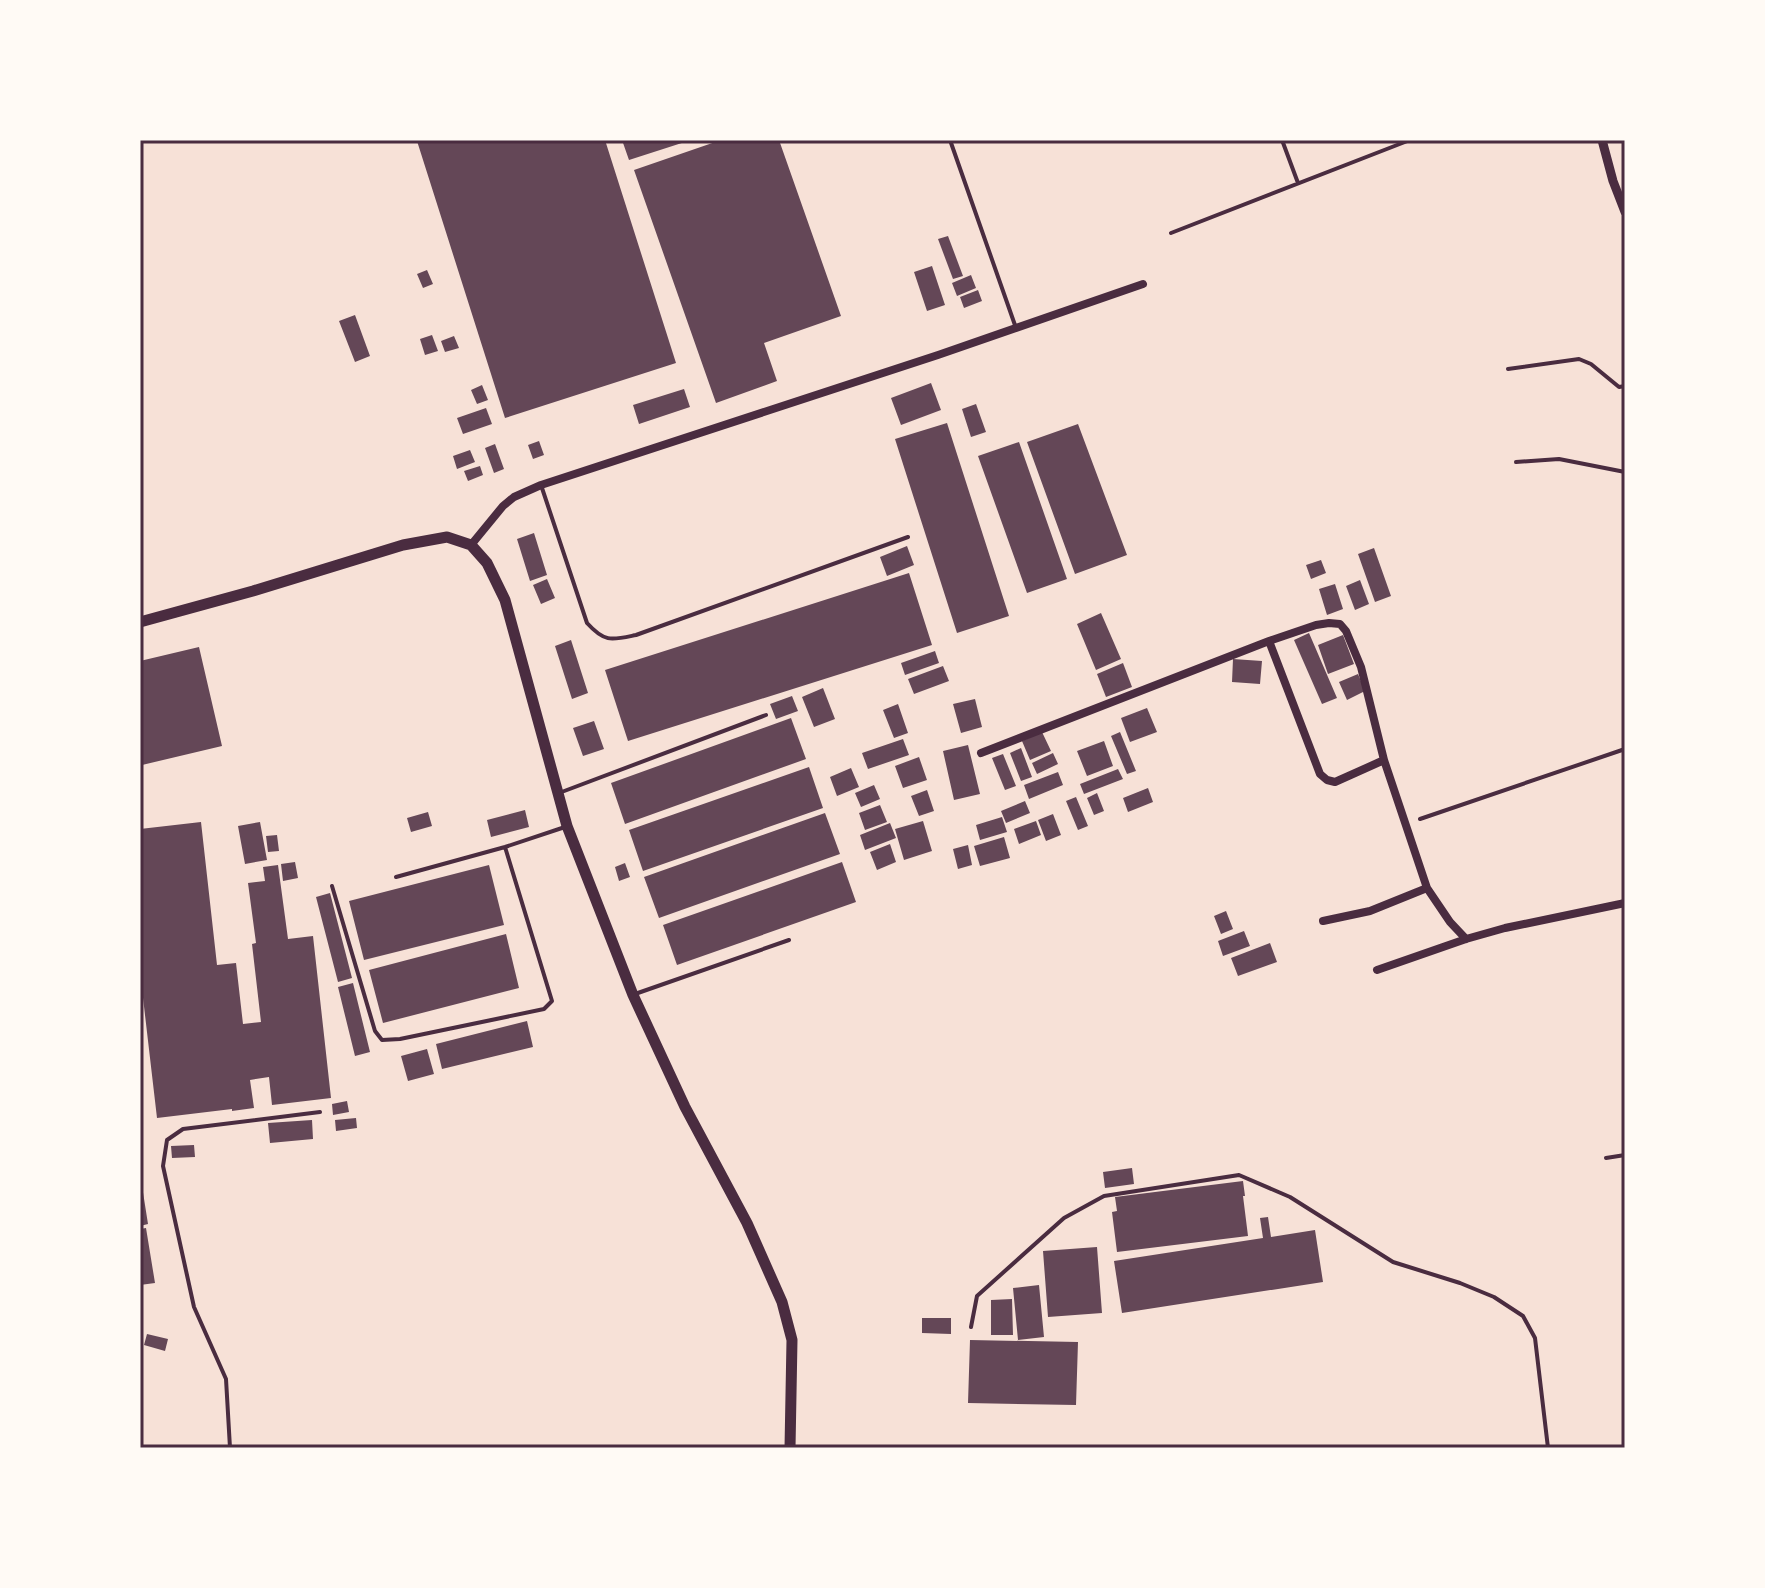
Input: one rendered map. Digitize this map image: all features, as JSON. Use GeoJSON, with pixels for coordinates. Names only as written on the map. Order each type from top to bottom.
{"type":"FeatureCollection","features":[{"type":"Feature","properties":{"kind":"main road"},"geometry":{"type":"LineString","coordinates":[[140,622],[403,545],[447,537],[471,545],[487,563],[505,600],[567,826],[633,995],[685,1107],[747,1223],[782,1302],[792,1340],[790,1448]]}},
{"type":"Feature","properties":{"kind":"street"},"geometry":{"type":"LineString","coordinates":[[1602,140],[1625,212]]}},
{"type":"Feature","properties":{"kind":"street"},"geometry":{"type":"LineString","coordinates":[[471,545],[503,506],[514,497],[541,485],[1143,284]]}},
{"type":"Feature","properties":{"kind":"street"},"geometry":{"type":"LineString","coordinates":[[981,753],[1269,641],[1316,625],[1340,624],[1361,667],[1384,760],[1427,888],[1466,939]]}},
{"type":"Feature","properties":{"kind":"street"},"geometry":{"type":"LineString","coordinates":[[1269,641],[1320,774],[1335,782],[1384,760]]}},
{"type":"Feature","properties":{"kind":"street"},"geometry":{"type":"LineString","coordinates":[[1323,921],[1370,911],[1427,888]]}},
{"type":"Feature","properties":{"kind":"street"},"geometry":{"type":"LineString","coordinates":[[1377,970],[1505,928],[1625,903]]}},
{"type":"Feature","properties":{"kind":"lane"},"geometry":{"type":"LineString","coordinates":[[950,140],[1016,328]]}},
{"type":"Feature","properties":{"kind":"lane"},"geometry":{"type":"LineString","coordinates":[[1282,140],[1298,184]]}},
{"type":"Feature","properties":{"kind":"lane"},"geometry":{"type":"LineString","coordinates":[[1171,233],[1410,140]]}},
{"type":"Feature","properties":{"kind":"lane"},"geometry":{"type":"LineString","coordinates":[[1508,369],[1579,359],[1591,364],[1619,387],[1625,386]]}},
{"type":"Feature","properties":{"kind":"lane"},"geometry":{"type":"LineString","coordinates":[[1516,462],[1559,459],[1625,472]]}},
{"type":"Feature","properties":{"kind":"lane"},"geometry":{"type":"LineString","coordinates":[[541,485],[587,623],[598,636],[611,640],[636,635],[908,537]]}},
{"type":"Feature","properties":{"kind":"lane"},"geometry":{"type":"LineString","coordinates":[[557,794],[766,715]]}},
{"type":"Feature","properties":{"kind":"lane"},"geometry":{"type":"LineString","coordinates":[[1420,819],[1625,749]]}},
{"type":"Feature","properties":{"kind":"lane"},"geometry":{"type":"LineString","coordinates":[[396,877],[505,847],[567,826]]}},
{"type":"Feature","properties":{"kind":"lane"},"geometry":{"type":"LineString","coordinates":[[332,886],[375,1031],[382,1040],[400,1039],[544,1009],[552,1001],[505,847]]}},
{"type":"Feature","properties":{"kind":"lane"},"geometry":{"type":"LineString","coordinates":[[633,995],[789,940]]}},
{"type":"Feature","properties":{"kind":"lane"},"geometry":{"type":"LineString","coordinates":[[230,1448],[226,1379],[194,1307],[163,1166],[167,1140],[183,1129],[320,1112]]}},
{"type":"Feature","properties":{"kind":"lane"},"geometry":{"type":"LineString","coordinates":[[1606,1158],[1625,1155]]}},
{"type":"Feature","properties":{"kind":"lane"},"geometry":{"type":"LineString","coordinates":[[971,1327],[977,1296],[1064,1218],[1104,1196],[1239,1175],[1290,1197],[1393,1262],[1494,1297],[1523,1316],[1535,1338],[1548,1448]]}},
{"type":"Feature","properties":{"kind":"building"},"geometry":{"type":"Polygon","coordinates":[[[605,140],[676,363],[505,418],[417,141],[605,140]]]}},
{"type":"Feature","properties":{"kind":"building"},"geometry":{"type":"Polygon","coordinates":[[[622,140],[688,140],[688,141],[629,160],[622,140]]]}},
{"type":"Feature","properties":{"kind":"building"},"geometry":{"type":"Polygon","coordinates":[[[721,140],[779,140],[841,316],[764,343],[777,381],[716,403],[634,170],[721,140]]]}},
{"type":"Feature","properties":{"kind":"building"},"geometry":{"type":"Polygon","coordinates":[[[948,236],[963,276],[953,279],[938,239],[948,236]]]}},
{"type":"Feature","properties":{"kind":"building"},"geometry":{"type":"Polygon","coordinates":[[[932,266],[945,305],[927,311],[914,272],[932,266]]]}},
{"type":"Feature","properties":{"kind":"building"},"geometry":{"type":"Polygon","coordinates":[[[427,270],[433,284],[423,288],[417,274],[427,270]]]}},
{"type":"Feature","properties":{"kind":"building"},"geometry":{"type":"Polygon","coordinates":[[[971,275],[976,288],[957,296],[952,283],[971,275]]]}},
{"type":"Feature","properties":{"kind":"building"},"geometry":{"type":"Polygon","coordinates":[[[978,290],[982,301],[964,308],[960,297],[978,290]]]}},
{"type":"Feature","properties":{"kind":"building"},"geometry":{"type":"Polygon","coordinates":[[[355,315],[370,356],[355,362],[339,321],[355,315]]]}},
{"type":"Feature","properties":{"kind":"building"},"geometry":{"type":"Polygon","coordinates":[[[432,335],[438,351],[425,355],[420,339],[432,335]]]}},
{"type":"Feature","properties":{"kind":"building"},"geometry":{"type":"Polygon","coordinates":[[[454,336],[459,348],[445,352],[441,341],[454,336]]]}},
{"type":"Feature","properties":{"kind":"building"},"geometry":{"type":"Polygon","coordinates":[[[931,383],[941,410],[901,425],[891,398],[931,383]]]}},
{"type":"Feature","properties":{"kind":"building"},"geometry":{"type":"Polygon","coordinates":[[[482,385],[488,400],[477,404],[471,390],[482,385]]]}},
{"type":"Feature","properties":{"kind":"building"},"geometry":{"type":"Polygon","coordinates":[[[684,389],[690,407],[639,424],[633,405],[684,389]]]}},
{"type":"Feature","properties":{"kind":"building"},"geometry":{"type":"Polygon","coordinates":[[[976,404],[986,432],[971,437],[962,409],[976,404]]]}},
{"type":"Feature","properties":{"kind":"building"},"geometry":{"type":"Polygon","coordinates":[[[486,408],[492,424],[463,434],[457,418],[486,408]]]}},
{"type":"Feature","properties":{"kind":"building"},"geometry":{"type":"Polygon","coordinates":[[[947,423],[1009,616],[957,633],[895,439],[947,423]]]}},
{"type":"Feature","properties":{"kind":"building"},"geometry":{"type":"Polygon","coordinates":[[[1078,424],[1127,555],[1075,574],[1027,442],[1078,424]]]}},
{"type":"Feature","properties":{"kind":"building"},"geometry":{"type":"Polygon","coordinates":[[[539,441],[544,455],[533,459],[528,445],[539,441]]]}},
{"type":"Feature","properties":{"kind":"building"},"geometry":{"type":"Polygon","coordinates":[[[1019,442],[1067,579],[1027,593],[978,456],[1019,442]]]}},
{"type":"Feature","properties":{"kind":"building"},"geometry":{"type":"Polygon","coordinates":[[[495,444],[504,469],[494,473],[485,448],[495,444]]]}},
{"type":"Feature","properties":{"kind":"building"},"geometry":{"type":"Polygon","coordinates":[[[470,450],[475,462],[457,469],[453,456],[470,450]]]}},
{"type":"Feature","properties":{"kind":"building"},"geometry":{"type":"Polygon","coordinates":[[[480,466],[483,475],[468,481],[464,471],[480,466]]]}},
{"type":"Feature","properties":{"kind":"building"},"geometry":{"type":"Polygon","coordinates":[[[534,533],[547,575],[530,581],[517,539],[534,533]]]}},
{"type":"Feature","properties":{"kind":"building"},"geometry":{"type":"Polygon","coordinates":[[[907,546],[914,565],[887,576],[880,557],[907,546]]]}},
{"type":"Feature","properties":{"kind":"building"},"geometry":{"type":"Polygon","coordinates":[[[1374,548],[1391,596],[1375,602],[1358,554],[1374,548]]]}},
{"type":"Feature","properties":{"kind":"building"},"geometry":{"type":"Polygon","coordinates":[[[1321,560],[1326,573],[1311,579],[1306,565],[1321,560]]]}},
{"type":"Feature","properties":{"kind":"building"},"geometry":{"type":"Polygon","coordinates":[[[909,573],[932,645],[628,741],[605,670],[909,573]]]}},
{"type":"Feature","properties":{"kind":"building"},"geometry":{"type":"Polygon","coordinates":[[[547,579],[555,598],[541,604],[533,585],[547,579]]]}},
{"type":"Feature","properties":{"kind":"building"},"geometry":{"type":"Polygon","coordinates":[[[1360,580],[1369,604],[1355,610],[1346,586],[1360,580]]]}},
{"type":"Feature","properties":{"kind":"building"},"geometry":{"type":"Polygon","coordinates":[[[1335,584],[1343,609],[1327,615],[1319,589],[1335,584]]]}},
{"type":"Feature","properties":{"kind":"building"},"geometry":{"type":"Polygon","coordinates":[[[1101,613],[1121,659],[1096,670],[1077,624],[1101,613]]]}},
{"type":"Feature","properties":{"kind":"building"},"geometry":{"type":"Polygon","coordinates":[[[1309,633],[1337,698],[1322,704],[1294,640],[1309,633]]]}},
{"type":"Feature","properties":{"kind":"building"},"geometry":{"type":"Polygon","coordinates":[[[1343,635],[1354,664],[1328,674],[1318,645],[1343,635]]]}},
{"type":"Feature","properties":{"kind":"building"},"geometry":{"type":"Polygon","coordinates":[[[571,640],[588,693],[572,699],[555,646],[571,640]]]}},
{"type":"Feature","properties":{"kind":"building"},"geometry":{"type":"Polygon","coordinates":[[[199,647],[222,746],[142,765],[140,661],[199,647]]]}},
{"type":"Feature","properties":{"kind":"building"},"geometry":{"type":"Polygon","coordinates":[[[935,651],[939,663],[905,675],[901,663],[935,651]]]}},
{"type":"Feature","properties":{"kind":"building"},"geometry":{"type":"Polygon","coordinates":[[[1233,659],[1262,661],[1260,684],[1232,682],[1233,659]]]}},
{"type":"Feature","properties":{"kind":"building"},"geometry":{"type":"Polygon","coordinates":[[[1123,663],[1132,687],[1106,697],[1097,674],[1123,663]]]}},
{"type":"Feature","properties":{"kind":"building"},"geometry":{"type":"Polygon","coordinates":[[[943,666],[949,681],[914,694],[908,679],[943,666]]]}},
{"type":"Feature","properties":{"kind":"building"},"geometry":{"type":"Polygon","coordinates":[[[1358,674],[1365,691],[1347,700],[1339,682],[1358,674]]]}},
{"type":"Feature","properties":{"kind":"building"},"geometry":{"type":"Polygon","coordinates":[[[823,688],[835,719],[814,727],[802,697],[823,688]]]}},
{"type":"Feature","properties":{"kind":"building"},"geometry":{"type":"Polygon","coordinates":[[[792,696],[798,711],[776,719],[770,704],[792,696]]]}},
{"type":"Feature","properties":{"kind":"building"},"geometry":{"type":"Polygon","coordinates":[[[975,699],[982,727],[961,733],[953,704],[975,699]]]}},
{"type":"Feature","properties":{"kind":"building"},"geometry":{"type":"Polygon","coordinates":[[[898,704],[908,733],[894,738],[883,710],[898,704]]]}},
{"type":"Feature","properties":{"kind":"building"},"geometry":{"type":"Polygon","coordinates":[[[1147,708],[1157,732],[1130,742],[1121,718],[1147,708]]]}},
{"type":"Feature","properties":{"kind":"building"},"geometry":{"type":"Polygon","coordinates":[[[791,718],[806,759],[625,824],[611,783],[791,718]]]}},
{"type":"Feature","properties":{"kind":"building"},"geometry":{"type":"Polygon","coordinates":[[[594,721],[604,749],[583,756],[573,728],[594,721]]]}},
{"type":"Feature","properties":{"kind":"building"},"geometry":{"type":"Polygon","coordinates":[[[1042,732],[1051,751],[1030,760],[1022,741],[1042,732]]]}},
{"type":"Feature","properties":{"kind":"building"},"geometry":{"type":"Polygon","coordinates":[[[1120,732],[1136,771],[1127,774],[1111,736],[1120,732]]]}},
{"type":"Feature","properties":{"kind":"building"},"geometry":{"type":"Polygon","coordinates":[[[903,739],[909,755],[868,769],[862,753],[903,739]]]}},
{"type":"Feature","properties":{"kind":"building"},"geometry":{"type":"Polygon","coordinates":[[[1104,741],[1113,766],[1087,776],[1077,751],[1104,741]]]}},
{"type":"Feature","properties":{"kind":"building"},"geometry":{"type":"Polygon","coordinates":[[[968,745],[980,794],[954,800],[943,751],[968,745]]]}},
{"type":"Feature","properties":{"kind":"building"},"geometry":{"type":"Polygon","coordinates":[[[1021,748],[1032,777],[1021,781],[1010,753],[1021,748]]]}},
{"type":"Feature","properties":{"kind":"building"},"geometry":{"type":"Polygon","coordinates":[[[1053,753],[1058,764],[1037,774],[1032,763],[1053,753]]]}},
{"type":"Feature","properties":{"kind":"building"},"geometry":{"type":"Polygon","coordinates":[[[1003,754],[1016,786],[1005,790],[992,758],[1003,754]]]}},
{"type":"Feature","properties":{"kind":"building"},"geometry":{"type":"Polygon","coordinates":[[[919,757],[927,780],[903,788],[895,766],[919,757]]]}},
{"type":"Feature","properties":{"kind":"building"},"geometry":{"type":"Polygon","coordinates":[[[809,767],[823,808],[643,871],[629,830],[809,767]]]}},
{"type":"Feature","properties":{"kind":"building"},"geometry":{"type":"Polygon","coordinates":[[[851,768],[859,787],[837,796],[830,777],[851,768]]]}},
{"type":"Feature","properties":{"kind":"building"},"geometry":{"type":"Polygon","coordinates":[[[1118,769],[1123,779],[1084,794],[1080,784],[1118,769]]]}},
{"type":"Feature","properties":{"kind":"building"},"geometry":{"type":"Polygon","coordinates":[[[1058,772],[1063,785],[1029,799],[1024,785],[1058,772]]]}},
{"type":"Feature","properties":{"kind":"building"},"geometry":{"type":"Polygon","coordinates":[[[874,785],[880,799],[861,807],[855,793],[874,785]]]}},
{"type":"Feature","properties":{"kind":"building"},"geometry":{"type":"Polygon","coordinates":[[[1148,788],[1153,802],[1128,812],[1123,798],[1148,788]]]}},
{"type":"Feature","properties":{"kind":"building"},"geometry":{"type":"Polygon","coordinates":[[[927,790],[934,811],[919,816],[911,796],[927,790]]]}},
{"type":"Feature","properties":{"kind":"building"},"geometry":{"type":"Polygon","coordinates":[[[1097,793],[1104,811],[1094,815],[1087,798],[1097,793]]]}},
{"type":"Feature","properties":{"kind":"building"},"geometry":{"type":"Polygon","coordinates":[[[1076,797],[1088,826],[1078,830],[1066,801],[1076,797]]]}},
{"type":"Feature","properties":{"kind":"building"},"geometry":{"type":"Polygon","coordinates":[[[1025,801],[1030,813],[1006,823],[1001,811],[1025,801]]]}},
{"type":"Feature","properties":{"kind":"building"},"geometry":{"type":"Polygon","coordinates":[[[880,805],[887,822],[865,830],[859,813],[880,805]]]}},
{"type":"Feature","properties":{"kind":"building"},"geometry":{"type":"Polygon","coordinates":[[[525,810],[529,827],[491,837],[487,820],[525,810]]]}},
{"type":"Feature","properties":{"kind":"building"},"geometry":{"type":"Polygon","coordinates":[[[428,812],[432,826],[411,832],[407,818],[428,812]]]}},
{"type":"Feature","properties":{"kind":"building"},"geometry":{"type":"Polygon","coordinates":[[[825,813],[840,854],[659,918],[644,877],[825,813]]]}},
{"type":"Feature","properties":{"kind":"building"},"geometry":{"type":"Polygon","coordinates":[[[1053,814],[1061,835],[1046,841],[1038,820],[1053,814]]]}},
{"type":"Feature","properties":{"kind":"building"},"geometry":{"type":"Polygon","coordinates":[[[1002,817],[1007,832],[980,840],[976,825],[1002,817]]]}},
{"type":"Feature","properties":{"kind":"building"},"geometry":{"type":"Polygon","coordinates":[[[923,821],[932,851],[904,860],[895,829],[923,821]]]}},
{"type":"Feature","properties":{"kind":"building"},"geometry":{"type":"Polygon","coordinates":[[[1036,821],[1041,835],[1019,844],[1014,829],[1036,821]]]}},
{"type":"Feature","properties":{"kind":"building"},"geometry":{"type":"Polygon","coordinates":[[[201,822],[217,965],[236,963],[243,1024],[261,1022],[248,883],[265,881],[263,867],[278,865],[288,939],[313,936],[331,1098],[272,1105],[269,1077],[250,1080],[254,1108],[157,1118],[140,972],[140,829],[201,822]]]}},
{"type":"Feature","properties":{"kind":"building"},"geometry":{"type":"Polygon","coordinates":[[[260,822],[267,860],[245,864],[238,826],[260,822]]]}},
{"type":"Feature","properties":{"kind":"building"},"geometry":{"type":"Polygon","coordinates":[[[890,823],[896,838],[865,850],[860,835],[890,823]]]}},
{"type":"Feature","properties":{"kind":"building"},"geometry":{"type":"Polygon","coordinates":[[[277,835],[279,851],[268,852],[266,836],[277,835]]]}},
{"type":"Feature","properties":{"kind":"building"},"geometry":{"type":"Polygon","coordinates":[[[1004,837],[1010,858],[980,866],[974,846],[1004,837]]]}},
{"type":"Feature","properties":{"kind":"building"},"geometry":{"type":"Polygon","coordinates":[[[890,844],[896,862],[877,870],[870,852],[890,844]]]}},
{"type":"Feature","properties":{"kind":"building"},"geometry":{"type":"Polygon","coordinates":[[[968,845],[972,865],[958,869],[953,849],[968,845]]]}},
{"type":"Feature","properties":{"kind":"building"},"geometry":{"type":"Polygon","coordinates":[[[295,862],[298,878],[283,881],[281,864],[295,862]]]}},
{"type":"Feature","properties":{"kind":"building"},"geometry":{"type":"Polygon","coordinates":[[[842,862],[856,902],[677,965],[663,925],[842,862]]]}},
{"type":"Feature","properties":{"kind":"building"},"geometry":{"type":"Polygon","coordinates":[[[625,863],[630,877],[619,881],[615,867],[625,863]]]}},
{"type":"Feature","properties":{"kind":"building"},"geometry":{"type":"Polygon","coordinates":[[[489,865],[504,925],[364,960],[349,901],[489,865]]]}},
{"type":"Feature","properties":{"kind":"building"},"geometry":{"type":"Polygon","coordinates":[[[330,893],[352,978],[338,982],[316,897],[330,893]]]}},
{"type":"Feature","properties":{"kind":"building"},"geometry":{"type":"Polygon","coordinates":[[[1226,911],[1233,929],[1221,934],[1214,916],[1226,911]]]}},
{"type":"Feature","properties":{"kind":"building"},"geometry":{"type":"Polygon","coordinates":[[[1244,931],[1250,946],[1223,956],[1218,941],[1244,931]]]}},
{"type":"Feature","properties":{"kind":"building"},"geometry":{"type":"Polygon","coordinates":[[[506,934],[519,988],[383,1023],[369,970],[506,934]]]}},
{"type":"Feature","properties":{"kind":"building"},"geometry":{"type":"Polygon","coordinates":[[[1270,943],[1277,962],[1238,976],[1231,958],[1270,943]]]}},
{"type":"Feature","properties":{"kind":"building"},"geometry":{"type":"Polygon","coordinates":[[[353,983],[370,1052],[355,1056],[338,987],[353,983]]]}},
{"type":"Feature","properties":{"kind":"building"},"geometry":{"type":"Polygon","coordinates":[[[527,1021],[533,1047],[442,1069],[436,1044],[527,1021]]]}},
{"type":"Feature","properties":{"kind":"building"},"geometry":{"type":"Polygon","coordinates":[[[427,1049],[434,1074],[408,1081],[401,1056],[427,1049]]]}},
{"type":"Feature","properties":{"kind":"building"},"geometry":{"type":"Polygon","coordinates":[[[347,1101],[349,1112],[333,1115],[332,1104],[347,1101]]]}},
{"type":"Feature","properties":{"kind":"building"},"geometry":{"type":"Polygon","coordinates":[[[356,1118],[357,1128],[336,1131],[335,1120],[356,1118]]]}},
{"type":"Feature","properties":{"kind":"building"},"geometry":{"type":"Polygon","coordinates":[[[312,1120],[313,1139],[270,1143],[268,1123],[312,1120]]]}},
{"type":"Feature","properties":{"kind":"building"},"geometry":{"type":"Polygon","coordinates":[[[194,1145],[195,1157],[172,1158],[171,1146],[194,1145]]]}},
{"type":"Feature","properties":{"kind":"building"},"geometry":{"type":"Polygon","coordinates":[[[1132,1168],[1134,1184],[1105,1188],[1103,1172],[1132,1168]]]}},
{"type":"Feature","properties":{"kind":"building"},"geometry":{"type":"Polygon","coordinates":[[[1243,1181],[1248,1236],[1117,1252],[1112,1212],[1117,1211],[1115,1197],[1243,1181]]]}},
{"type":"Feature","properties":{"kind":"building"},"geometry":{"type":"Polygon","coordinates":[[[140,1186],[148,1224],[140,1226],[140,1186]]]}},
{"type":"Feature","properties":{"kind":"building"},"geometry":{"type":"Polygon","coordinates":[[[1268,1217],[1271,1237],[1315,1230],[1323,1282],[1122,1313],[1114,1261],[1263,1238],[1260,1218],[1268,1217]]]}},
{"type":"Feature","properties":{"kind":"building"},"geometry":{"type":"Polygon","coordinates":[[[146,1228],[155,1283],[140,1285],[140,1229],[146,1228]]]}},
{"type":"Feature","properties":{"kind":"building"},"geometry":{"type":"Polygon","coordinates":[[[1097,1247],[1102,1313],[1048,1317],[1043,1251],[1097,1247]]]}},
{"type":"Feature","properties":{"kind":"building"},"geometry":{"type":"Polygon","coordinates":[[[1039,1285],[1044,1337],[1018,1340],[1013,1288],[1039,1285]]]}},
{"type":"Feature","properties":{"kind":"building"},"geometry":{"type":"Polygon","coordinates":[[[1012,1299],[1013,1335],[991,1335],[991,1300],[1012,1299]]]}},
{"type":"Feature","properties":{"kind":"building"},"geometry":{"type":"Polygon","coordinates":[[[922,1318],[951,1318],[951,1334],[922,1333],[922,1318]]]}},
{"type":"Feature","properties":{"kind":"building"},"geometry":{"type":"Polygon","coordinates":[[[147,1334],[168,1339],[165,1351],[144,1345],[147,1334]]]}},
{"type":"Feature","properties":{"kind":"building"},"geometry":{"type":"Polygon","coordinates":[[[970,1340],[1078,1342],[1076,1405],[968,1403],[970,1340]]]}}]}
